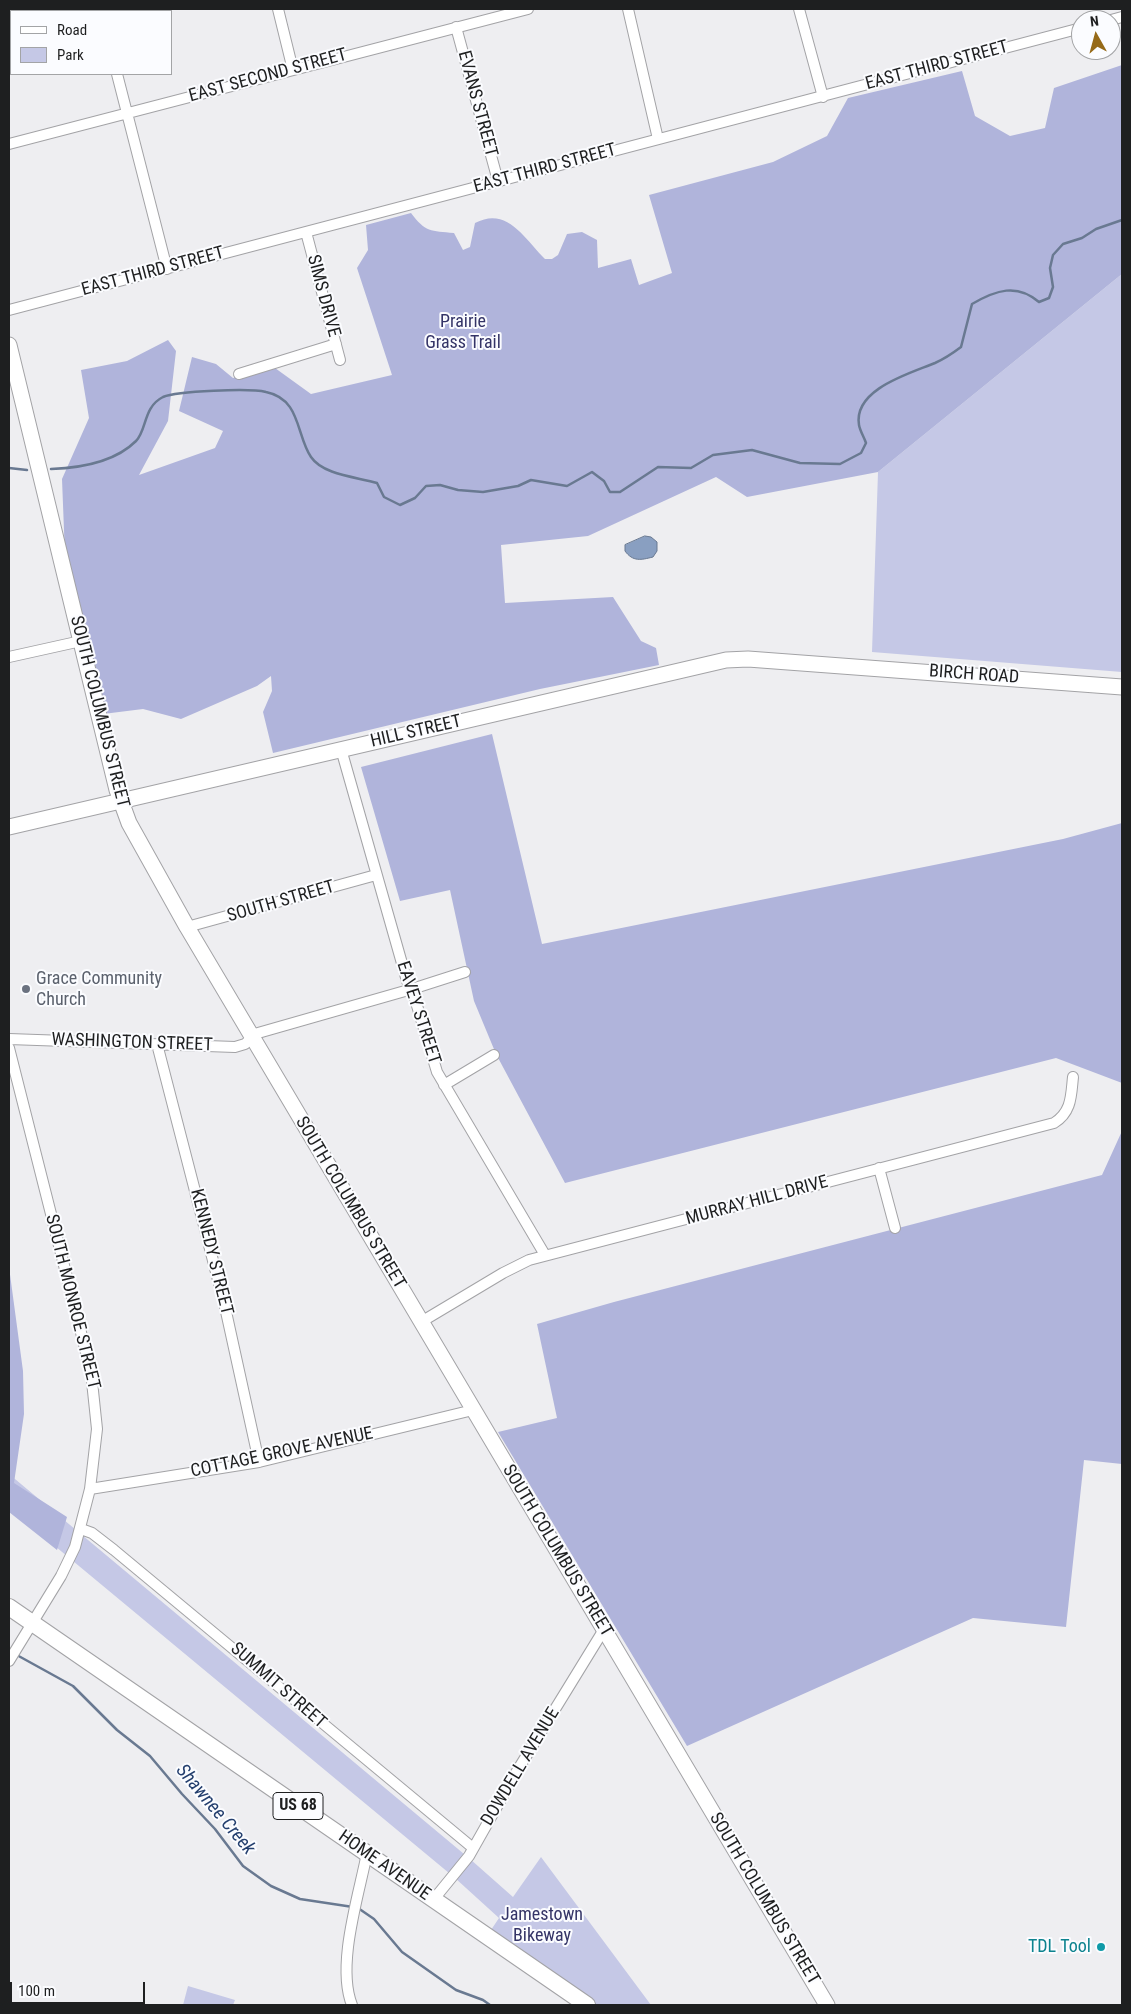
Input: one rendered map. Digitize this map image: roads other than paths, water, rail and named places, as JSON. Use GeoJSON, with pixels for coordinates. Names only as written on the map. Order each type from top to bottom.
{"type":"FeatureCollection","features":[{"type":"Feature","properties":{"kind":"main road","name":"HOME AVENUE"},"geometry":{"type":"LineString","coordinates":[[9,1607],[587,2005]]}},
{"type":"Feature","properties":{"kind":"street"},"geometry":{"type":"LineString","coordinates":[[278,9],[293,70]]}},
{"type":"Feature","properties":{"kind":"street","name":"EAST SECOND STREET"},"geometry":{"type":"LineString","coordinates":[[9,144],[528,9]]}},
{"type":"Feature","properties":{"kind":"street"},"geometry":{"type":"LineString","coordinates":[[628,9],[658,138]]}},
{"type":"Feature","properties":{"kind":"street"},"geometry":{"type":"LineString","coordinates":[[799,9],[823,97]]}},
{"type":"Feature","properties":{"kind":"street","name":"EVANS STREET"},"geometry":{"type":"LineString","coordinates":[[456,27],[498,181]]}},
{"type":"Feature","properties":{"kind":"street","name":"EAST THIRD STREET"},"geometry":{"type":"LineString","coordinates":[[9,310],[1071,31]]}},
{"type":"Feature","properties":{"kind":"street"},"geometry":{"type":"LineString","coordinates":[[117,75],[167,269]]}},
{"type":"Feature","properties":{"kind":"street","name":"SIMS DRIVE"},"geometry":{"type":"LineString","coordinates":[[306,232],[340,360]]}},
{"type":"Feature","properties":{"kind":"street"},"geometry":{"type":"LineString","coordinates":[[239,374],[336,344]]}},
{"type":"Feature","properties":{"kind":"street","name":"SOUTH COLUMBUS STREET"},"geometry":{"type":"LineString","coordinates":[[9,345],[120,801],[128,823],[187,927],[826,2005]]}},
{"type":"Feature","properties":{"kind":"street"},"geometry":{"type":"LineString","coordinates":[[9,657],[81,641]]}},
{"type":"Feature","properties":{"kind":"street","name":"HILL STREET"},"geometry":{"type":"LineString","coordinates":[[9,827],[713,662],[748,659],[825,664]]}},
{"type":"Feature","properties":{"kind":"street","name":"BIRCH ROAD"},"geometry":{"type":"LineString","coordinates":[[825,664],[1122,687]]}},
{"type":"Feature","properties":{"kind":"street","name":"EAVEY STREET"},"geometry":{"type":"LineString","coordinates":[[340,749],[407,981],[412,989],[431,1055],[444,1085],[545,1255]]}},
{"type":"Feature","properties":{"kind":"street","name":"SOUTH STREET"},"geometry":{"type":"LineString","coordinates":[[187,927],[376,875]]}},
{"type":"Feature","properties":{"kind":"street","name":"WASHINGTON STREET"},"geometry":{"type":"LineString","coordinates":[[9,1039],[235,1047],[245,1044],[252,1036],[465,972]]}},
{"type":"Feature","properties":{"kind":"street","name":"KENNEDY STREET"},"geometry":{"type":"LineString","coordinates":[[157,1044],[225,1307],[259,1462]]}},
{"type":"Feature","properties":{"kind":"street","name":"SOUTH MONROE STREET"},"geometry":{"type":"LineString","coordinates":[[9,1048],[91,1372],[97,1429],[90,1489],[81,1529],[67,1565],[9,1661]]}},
{"type":"Feature","properties":{"kind":"street"},"geometry":{"type":"LineString","coordinates":[[444,1085],[494,1055]]}},
{"type":"Feature","properties":{"kind":"street","name":"MURRAY HILL DRIVE"},"geometry":{"type":"LineString","coordinates":[[421,1322],[503,1273],[545,1255],[1054,1123],[1063,1116],[1069,1107],[1073,1077]]}},
{"type":"Feature","properties":{"kind":"street"},"geometry":{"type":"LineString","coordinates":[[879,1168],[895,1228]]}},
{"type":"Feature","properties":{"kind":"street","name":"COTTAGE GROVE AVENUE"},"geometry":{"type":"LineString","coordinates":[[90,1489],[259,1462],[473,1410]]}},
{"type":"Feature","properties":{"kind":"street","name":"SUMMIT STREET"},"geometry":{"type":"LineString","coordinates":[[81,1529],[92,1533],[114,1550],[473,1848]]}},
{"type":"Feature","properties":{"kind":"street","name":"DOWDELL AVENUE"},"geometry":{"type":"LineString","coordinates":[[434,1900],[473,1848],[517,1771],[603,1631]]}},
{"type":"Feature","properties":{"kind":"street"},"geometry":{"type":"LineString","coordinates":[[352,2005],[346,1978],[346,1959],[367,1853]]}},
{"type":"Feature","properties":{"kind":"waterway"},"geometry":{"type":"LineString","coordinates":[[51,469],[85,465],[118,454],[136,441],[152,407],[163,397],[183,393],[230,390],[266,392],[286,402],[296,419],[306,448],[316,463],[332,472],[377,483],[384,497],[400,505],[415,498],[426,486],[440,485],[458,490],[483,492],[518,486],[531,480],[567,486],[592,472],[604,481],[610,492],[620,492],[658,467],[691,468],[713,455],[752,450],[800,463],[840,464],[861,453],[866,443],[859,425],[860,412],[865,402],[874,392],[886,384],[938,361],[961,347],[972,304],[990,295],[1006,291],[1023,292],[1039,302],[1049,298],[1053,287],[1050,268],[1053,255],[1063,244],[1082,238],[1096,229],[1122,220]]}},
{"type":"Feature","properties":{"kind":"waterway"},"geometry":{"type":"LineString","coordinates":[[9,468],[27,470]]}},
{"type":"Feature","properties":{"kind":"waterway","name":"Shawnee Creek"},"geometry":{"type":"LineString","coordinates":[[15,1654],[73,1686],[117,1730],[150,1756],[215,1829],[243,1866],[271,1886],[300,1899],[353,1907]]}},
{"type":"Feature","properties":{"kind":"waterway","name":"Shawnee Creek"},"geometry":{"type":"LineString","coordinates":[[358,1908],[374,1919],[402,1952],[456,1990],[483,2000],[490,2005]]}},
{"type":"Feature","properties":{"kind":"place","name":"Grace Community Church"},"geometry":{"type":"Point","coordinates":[26,989]}},
{"type":"Feature","properties":{"kind":"place","name":"TDL Tool"},"geometry":{"type":"Point","coordinates":[1101,1947]}},
{"type":"Feature","properties":{"kind":"park label","name":"Prairie Grass Trail"},"geometry":{"type":"Point","coordinates":[463,332]}},
{"type":"Feature","properties":{"kind":"park label","name":"Jamestown Bikeway"},"geometry":{"type":"Point","coordinates":[542,1925]}}]}
